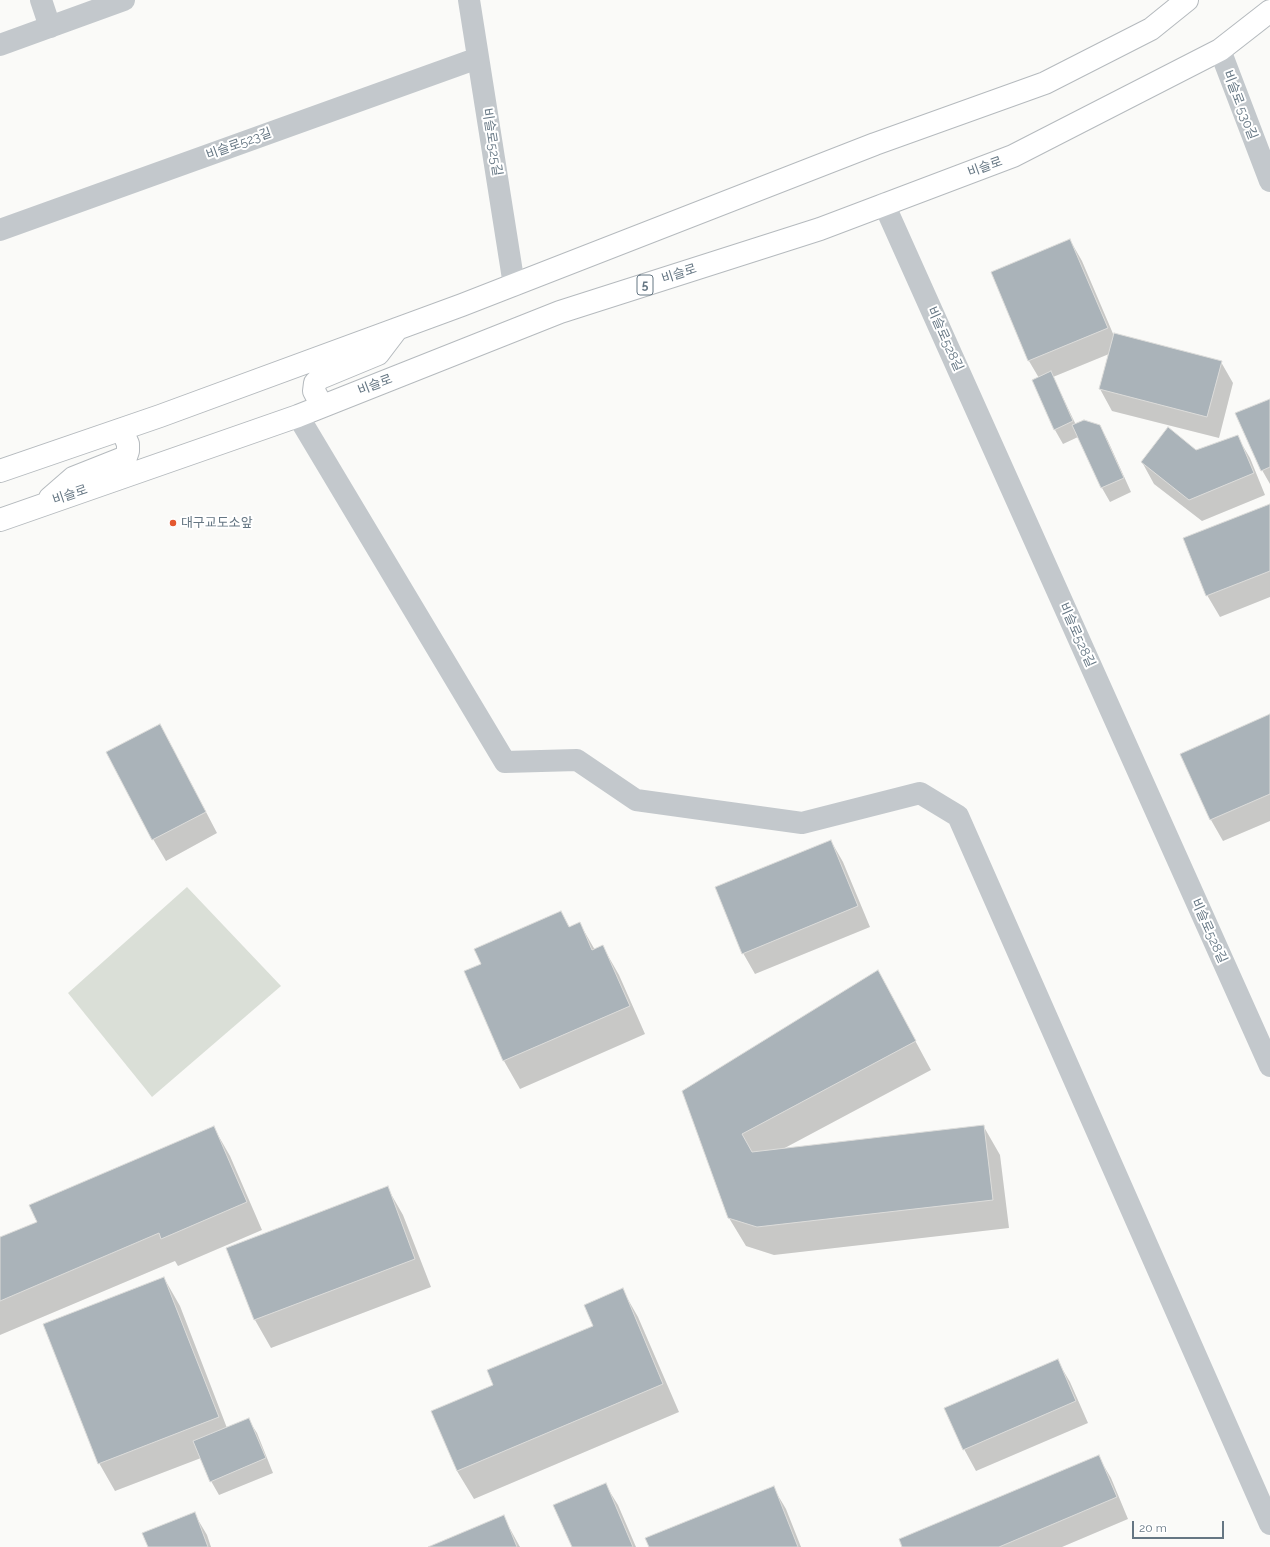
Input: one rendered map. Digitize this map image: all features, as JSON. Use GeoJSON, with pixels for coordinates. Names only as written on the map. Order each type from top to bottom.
{"type":"FeatureCollection","features":[{"type":"Feature","properties":{"kind":"main road"},"geometry":{"type":"LineString","coordinates":[[0,471],[122,430],[397,329],[875,144],[1045,83],[1151,28],[1187,0]]}},
{"type":"Feature","properties":{"kind":"main road","name":"비슬로"},"geometry":{"type":"LineString","coordinates":[[0,520],[298,416],[560,312],[820,228],[1013,156],[1220,50],[1270,11]]}},
{"type":"Feature","properties":{"kind":"main road"},"geometry":{"type":"LineString","coordinates":[[322,406],[314,391],[315,383],[320,378],[378,354],[397,329]]}},
{"type":"Feature","properties":{"kind":"main road"},"geometry":{"type":"LineString","coordinates":[[44,504],[73,478],[126,457],[128,452],[128,444],[122,430]]}},
{"type":"Feature","properties":{"kind":"street"},"geometry":{"type":"LineString","coordinates":[[42,0],[50,27]]}},
{"type":"Feature","properties":{"kind":"street"},"geometry":{"type":"LineString","coordinates":[[0,45],[124,0]]}},
{"type":"Feature","properties":{"kind":"street","name":"비슬로525길"},"geometry":{"type":"LineString","coordinates":[[469,0],[514,285]]}},
{"type":"Feature","properties":{"kind":"street","name":"비슬로 530길"},"geometry":{"type":"LineString","coordinates":[[1220,50],[1270,181]]}},
{"type":"Feature","properties":{"kind":"street","name":"비슬로523길"},"geometry":{"type":"LineString","coordinates":[[0,230],[478,58]]}},
{"type":"Feature","properties":{"kind":"street","name":"비슬로528길"},"geometry":{"type":"LineString","coordinates":[[884,204],[1270,1066]]}},
{"type":"Feature","properties":{"kind":"street"},"geometry":{"type":"LineString","coordinates":[[298,416],[505,762],[577,760],[636,800],[802,823],[920,793],[958,816],[1270,1524]]}},
{"type":"Feature","properties":{"kind":"shaded area"},"geometry":{"type":"Polygon","coordinates":[[[187,887],[281,986],[152,1097],[68,993],[187,887]]]}},
{"type":"Feature","properties":{"kind":"building"},"geometry":{"type":"Polygon","coordinates":[[[1070,239],[1108,328],[1028,361],[991,272],[1070,239]]]}},
{"type":"Feature","properties":{"kind":"building"},"geometry":{"type":"Polygon","coordinates":[[[1114,333],[1222,361],[1207,417],[1099,389],[1114,333]]]}},
{"type":"Feature","properties":{"kind":"building"},"geometry":{"type":"Polygon","coordinates":[[[1051,371],[1073,421],[1054,430],[1032,380],[1051,371]]]}},
{"type":"Feature","properties":{"kind":"building"},"geometry":{"type":"Polygon","coordinates":[[[1270,399],[1270,467],[1261,471],[1235,413],[1270,399]]]}},
{"type":"Feature","properties":{"kind":"building"},"geometry":{"type":"Polygon","coordinates":[[[1084,420],[1100,425],[1124,478],[1101,488],[1072,425],[1084,420]]]}},
{"type":"Feature","properties":{"kind":"building"},"geometry":{"type":"Polygon","coordinates":[[[1168,427],[1196,450],[1238,435],[1254,473],[1189,500],[1141,462],[1168,427]]]}},
{"type":"Feature","properties":{"kind":"building"},"geometry":{"type":"Polygon","coordinates":[[[1270,504],[1270,571],[1206,596],[1183,538],[1270,504]]]}},
{"type":"Feature","properties":{"kind":"building"},"geometry":{"type":"Polygon","coordinates":[[[1270,714],[1270,794],[1210,820],[1180,754],[1270,714]]]}},
{"type":"Feature","properties":{"kind":"building"},"geometry":{"type":"Polygon","coordinates":[[[160,724],[206,812],[152,840],[106,752],[160,724]]]}},
{"type":"Feature","properties":{"kind":"building"},"geometry":{"type":"Polygon","coordinates":[[[831,840],[858,906],[742,954],[715,887],[831,840]]]}},
{"type":"Feature","properties":{"kind":"building"},"geometry":{"type":"Polygon","coordinates":[[[561,911],[569,927],[580,922],[592,950],[603,945],[630,1006],[503,1061],[464,971],[481,964],[474,949],[561,911]]]}},
{"type":"Feature","properties":{"kind":"building"},"geometry":{"type":"Polygon","coordinates":[[[878,970],[916,1041],[742,1134],[752,1152],[984,1125],[993,1200],[757,1227],[728,1218],[682,1091],[878,970]]]}},
{"type":"Feature","properties":{"kind":"building"},"geometry":{"type":"Polygon","coordinates":[[[214,1126],[247,1202],[161,1239],[159,1233],[0,1301],[0,1237],[37,1222],[29,1205],[214,1126]]]}},
{"type":"Feature","properties":{"kind":"building"},"geometry":{"type":"Polygon","coordinates":[[[388,1186],[415,1259],[254,1320],[226,1248],[388,1186]]]}},
{"type":"Feature","properties":{"kind":"building"},"geometry":{"type":"Polygon","coordinates":[[[164,1277],[219,1417],[98,1464],[43,1324],[164,1277]]]}},
{"type":"Feature","properties":{"kind":"building"},"geometry":{"type":"Polygon","coordinates":[[[623,1288],[663,1384],[457,1471],[431,1411],[493,1385],[487,1370],[593,1326],[584,1305],[623,1288]]]}},
{"type":"Feature","properties":{"kind":"building"},"geometry":{"type":"Polygon","coordinates":[[[1058,1359],[1076,1401],[963,1450],[944,1408],[1058,1359]]]}},
{"type":"Feature","properties":{"kind":"building"},"geometry":{"type":"Polygon","coordinates":[[[249,1418],[266,1458],[210,1482],[193,1441],[249,1418]]]}},
{"type":"Feature","properties":{"kind":"building"},"geometry":{"type":"Polygon","coordinates":[[[1099,1455],[1117,1497],[999,1547],[902,1547],[899,1539],[1099,1455]]]}},
{"type":"Feature","properties":{"kind":"building"},"geometry":{"type":"Polygon","coordinates":[[[606,1483],[633,1547],[572,1547],[553,1505],[606,1483]]]}},
{"type":"Feature","properties":{"kind":"building"},"geometry":{"type":"Polygon","coordinates":[[[774,1486],[798,1547],[649,1547],[645,1538],[774,1486]]]}},
{"type":"Feature","properties":{"kind":"building"},"geometry":{"type":"Polygon","coordinates":[[[195,1512],[208,1547],[148,1547],[142,1533],[195,1512]]]}},
{"type":"Feature","properties":{"kind":"building"},"geometry":{"type":"Polygon","coordinates":[[[504,1515],[517,1547],[428,1547],[504,1515]]]}},
{"type":"Feature","properties":{"kind":"place","name":"대구교도소앞"},"geometry":{"type":"Point","coordinates":[173,523]}}]}
